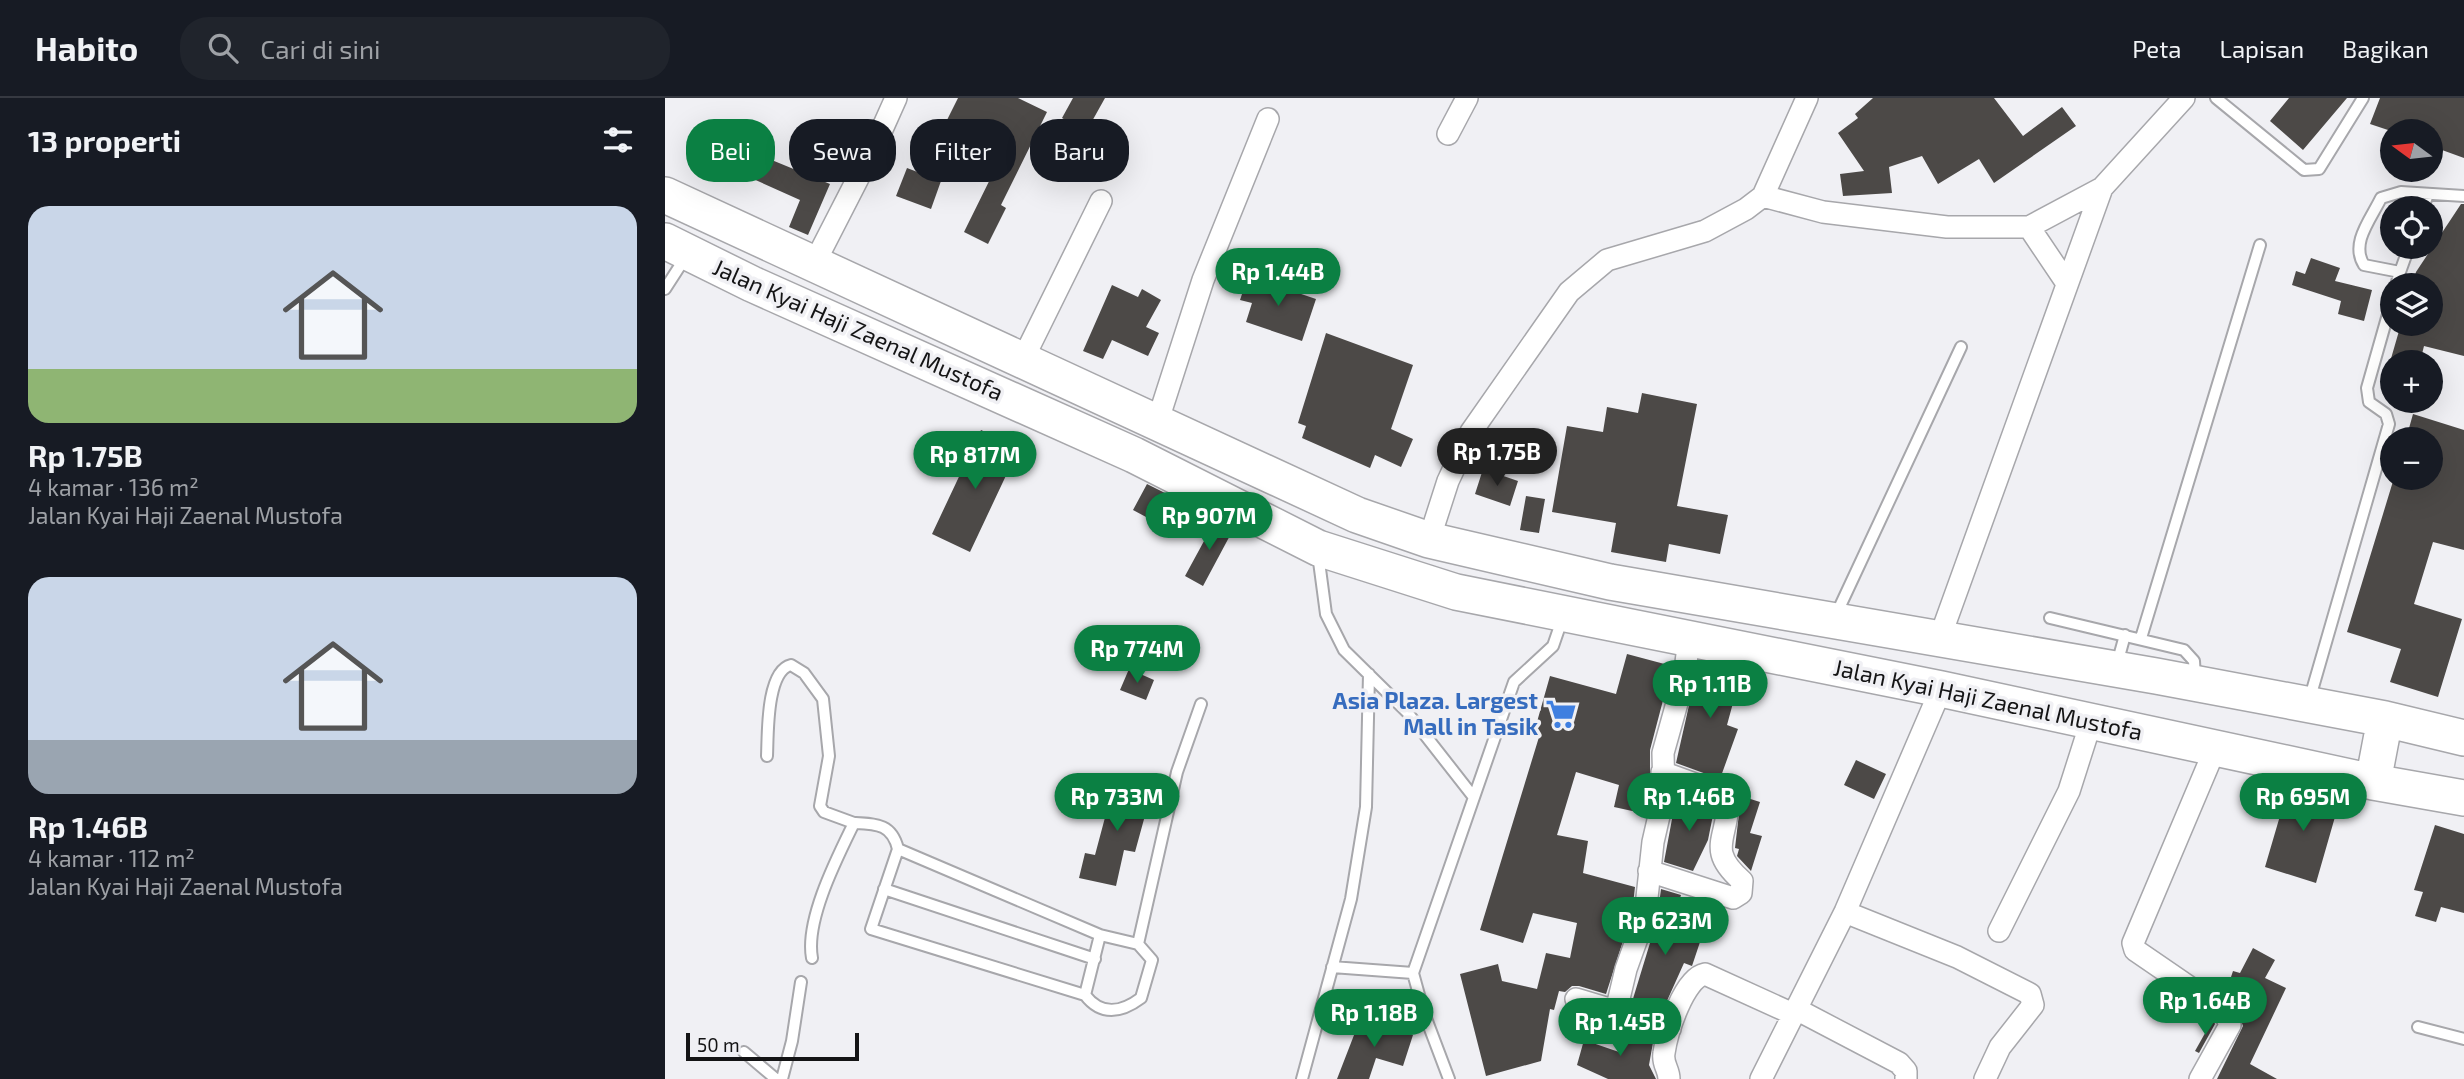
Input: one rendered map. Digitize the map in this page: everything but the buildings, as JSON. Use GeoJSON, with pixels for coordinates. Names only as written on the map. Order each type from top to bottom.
{"type":"FeatureCollection","features":[{"type":"Feature","properties":{"kind":"main road","name":"Jalan Kyai Haji Zaenal Mustofa"},"geometry":{"type":"LineString","coordinates":[[665,195],[1357,515],[1429,540],[1666,592],[2115,670],[2160,660],[2195,685],[2385,719],[2464,738]]}},
{"type":"Feature","properties":{"kind":"main road","name":"Jalan Kyai Haji Zaenal Mustofa"},"geometry":{"type":"LineString","coordinates":[[677,247],[1134,455],[1318,548],[1455,592],[1647,633],[1941,689],[2373,782],[2464,798]]}},
{"type":"Feature","properties":{"kind":"main road"},"geometry":{"type":"LineString","coordinates":[[833,320],[853,282]]}},
{"type":"Feature","properties":{"kind":"main road"},"geometry":{"type":"LineString","coordinates":[[1274,524],[1300,488]]}},
{"type":"Feature","properties":{"kind":"main road"},"geometry":{"type":"LineString","coordinates":[[1647,633],[1666,592]]}},
{"type":"Feature","properties":{"kind":"main road"},"geometry":{"type":"LineString","coordinates":[[2373,782],[2385,719]]}},
{"type":"Feature","properties":{"kind":"street"},"geometry":{"type":"LineString","coordinates":[[814,264],[896,98]]}},
{"type":"Feature","properties":{"kind":"street"},"geometry":{"type":"LineString","coordinates":[[1448,134],[1467,98]]}},
{"type":"Feature","properties":{"kind":"street"},"geometry":{"type":"LineString","coordinates":[[1429,540],[1440,502],[1471,432],[1569,292],[1607,260],[1705,232],[1763,196],[1807,98]]}},
{"type":"Feature","properties":{"kind":"street"},"geometry":{"type":"LineString","coordinates":[[1763,196],[1823,212],[1947,228],[2029,227],[2102,188],[2184,98]]}},
{"type":"Feature","properties":{"kind":"street"},"geometry":{"type":"LineString","coordinates":[[1157,423],[1203,280],[1268,120]]}},
{"type":"Feature","properties":{"kind":"street"},"geometry":{"type":"LineString","coordinates":[[1939,640],[2102,188]]}},
{"type":"Feature","properties":{"kind":"street"},"geometry":{"type":"LineString","coordinates":[[1022,361],[1101,201]]}},
{"type":"Feature","properties":{"kind":"street"},"geometry":{"type":"LineString","coordinates":[[2029,227],[2066,282]]}},
{"type":"Feature","properties":{"kind":"street"},"geometry":{"type":"LineString","coordinates":[[1616,1011],[1626,969],[1645,916],[1649,871],[1664,794],[1663,753],[1684,678],[1689,639]]}},
{"type":"Feature","properties":{"kind":"street"},"geometry":{"type":"LineString","coordinates":[[1761,1079],[1845,912],[1941,689]]}},
{"type":"Feature","properties":{"kind":"street"},"geometry":{"type":"LineString","coordinates":[[1999,931],[2069,791],[2091,722]]}},
{"type":"Feature","properties":{"kind":"street"},"geometry":{"type":"LineString","coordinates":[[2200,1079],[2230,1025],[2229,1018],[2135,950],[2133,943],[2215,749]]}},
{"type":"Feature","properties":{"kind":"street"},"geometry":{"type":"LineString","coordinates":[[1649,871],[1733,898],[1741,892],[1742,881],[1725,867],[1721,856],[1728,796],[1662,772]]}},
{"type":"Feature","properties":{"kind":"street"},"geometry":{"type":"LineString","coordinates":[[1845,912],[1957,957],[2030,994],[2033,1005],[2000,1047],[1985,1079]]}},
{"type":"Feature","properties":{"kind":"street"},"geometry":{"type":"LineString","coordinates":[[1669,1079],[1663,1056],[1670,1029],[1689,982],[1697,975],[1706,974],[1794,1012],[1899,1063],[1906,1070],[1906,1079]]}},
{"type":"Feature","properties":{"kind":"street"},"geometry":{"type":"LineString","coordinates":[[1576,999],[1670,1029]]}},
{"type":"Feature","properties":{"kind":"lane"},"geometry":{"type":"LineString","coordinates":[[2216,98],[2304,170],[2312,172],[2319,169],[2363,98]]}},
{"type":"Feature","properties":{"kind":"lane"},"geometry":{"type":"LineString","coordinates":[[2405,259],[2400,272],[2364,265],[2357,247],[2381,198],[2401,192],[2464,196]]}},
{"type":"Feature","properties":{"kind":"lane"},"geometry":{"type":"LineString","coordinates":[[2141,638],[2260,244]]}},
{"type":"Feature","properties":{"kind":"lane"},"geometry":{"type":"LineString","coordinates":[[665,289],[677,247]]}},
{"type":"Feature","properties":{"kind":"lane"},"geometry":{"type":"LineString","coordinates":[[2307,707],[2389,424],[2386,414],[2369,402],[2367,395],[2383,336]]}},
{"type":"Feature","properties":{"kind":"lane"},"geometry":{"type":"LineString","coordinates":[[1832,622],[1961,347]]}},
{"type":"Feature","properties":{"kind":"lane"},"geometry":{"type":"LineString","coordinates":[[1318,548],[1326,614],[1344,650],[1407,712],[1472,795]]}},
{"type":"Feature","properties":{"kind":"lane"},"geometry":{"type":"LineString","coordinates":[[1450,1079],[1424,1013],[1413,973],[1472,795],[1514,682],[1553,646],[1564,614]]}},
{"type":"Feature","properties":{"kind":"lane"},"geometry":{"type":"LineString","coordinates":[[2050,618],[2141,638],[2160,660]]}},
{"type":"Feature","properties":{"kind":"lane"},"geometry":{"type":"LineString","coordinates":[[2115,670],[2125,635]]}},
{"type":"Feature","properties":{"kind":"lane"},"geometry":{"type":"LineString","coordinates":[[767,756],[769,706],[780,673],[791,665],[804,673],[823,699],[829,756],[820,806],[824,812],[854,823],[880,824],[895,836],[898,849],[871,929],[1085,995],[1093,1005],[1108,1011],[1122,1009],[1141,998],[1152,960],[1138,944],[1100,934],[898,849]]}},
{"type":"Feature","properties":{"kind":"lane"},"geometry":{"type":"LineString","coordinates":[[1302,1079],[1350,899],[1366,807],[1370,674]]}},
{"type":"Feature","properties":{"kind":"lane"},"geometry":{"type":"LineString","coordinates":[[1138,944],[1177,772],[1201,704]]}},
{"type":"Feature","properties":{"kind":"lane"},"geometry":{"type":"LineString","coordinates":[[812,958],[808,940],[834,865],[854,823]]}},
{"type":"Feature","properties":{"kind":"lane"},"geometry":{"type":"LineString","coordinates":[[884,889],[1095,960]]}},
{"type":"Feature","properties":{"kind":"lane"},"geometry":{"type":"LineString","coordinates":[[1085,995],[1100,934]]}},
{"type":"Feature","properties":{"kind":"lane"},"geometry":{"type":"LineString","coordinates":[[1332,967],[1413,973]]}},
{"type":"Feature","properties":{"kind":"lane"},"geometry":{"type":"LineString","coordinates":[[744,1052],[779,1079],[792,1041],[801,982]]}},
{"type":"Feature","properties":{"kind":"lane"},"geometry":{"type":"LineString","coordinates":[[2418,1027],[2464,1039]]}},
{"type":"Feature","properties":{"kind":"place","name":"Asia Plaza. Largest Mall in Tasik"},"geometry":{"type":"Point","coordinates":[1561,714]}}]}
